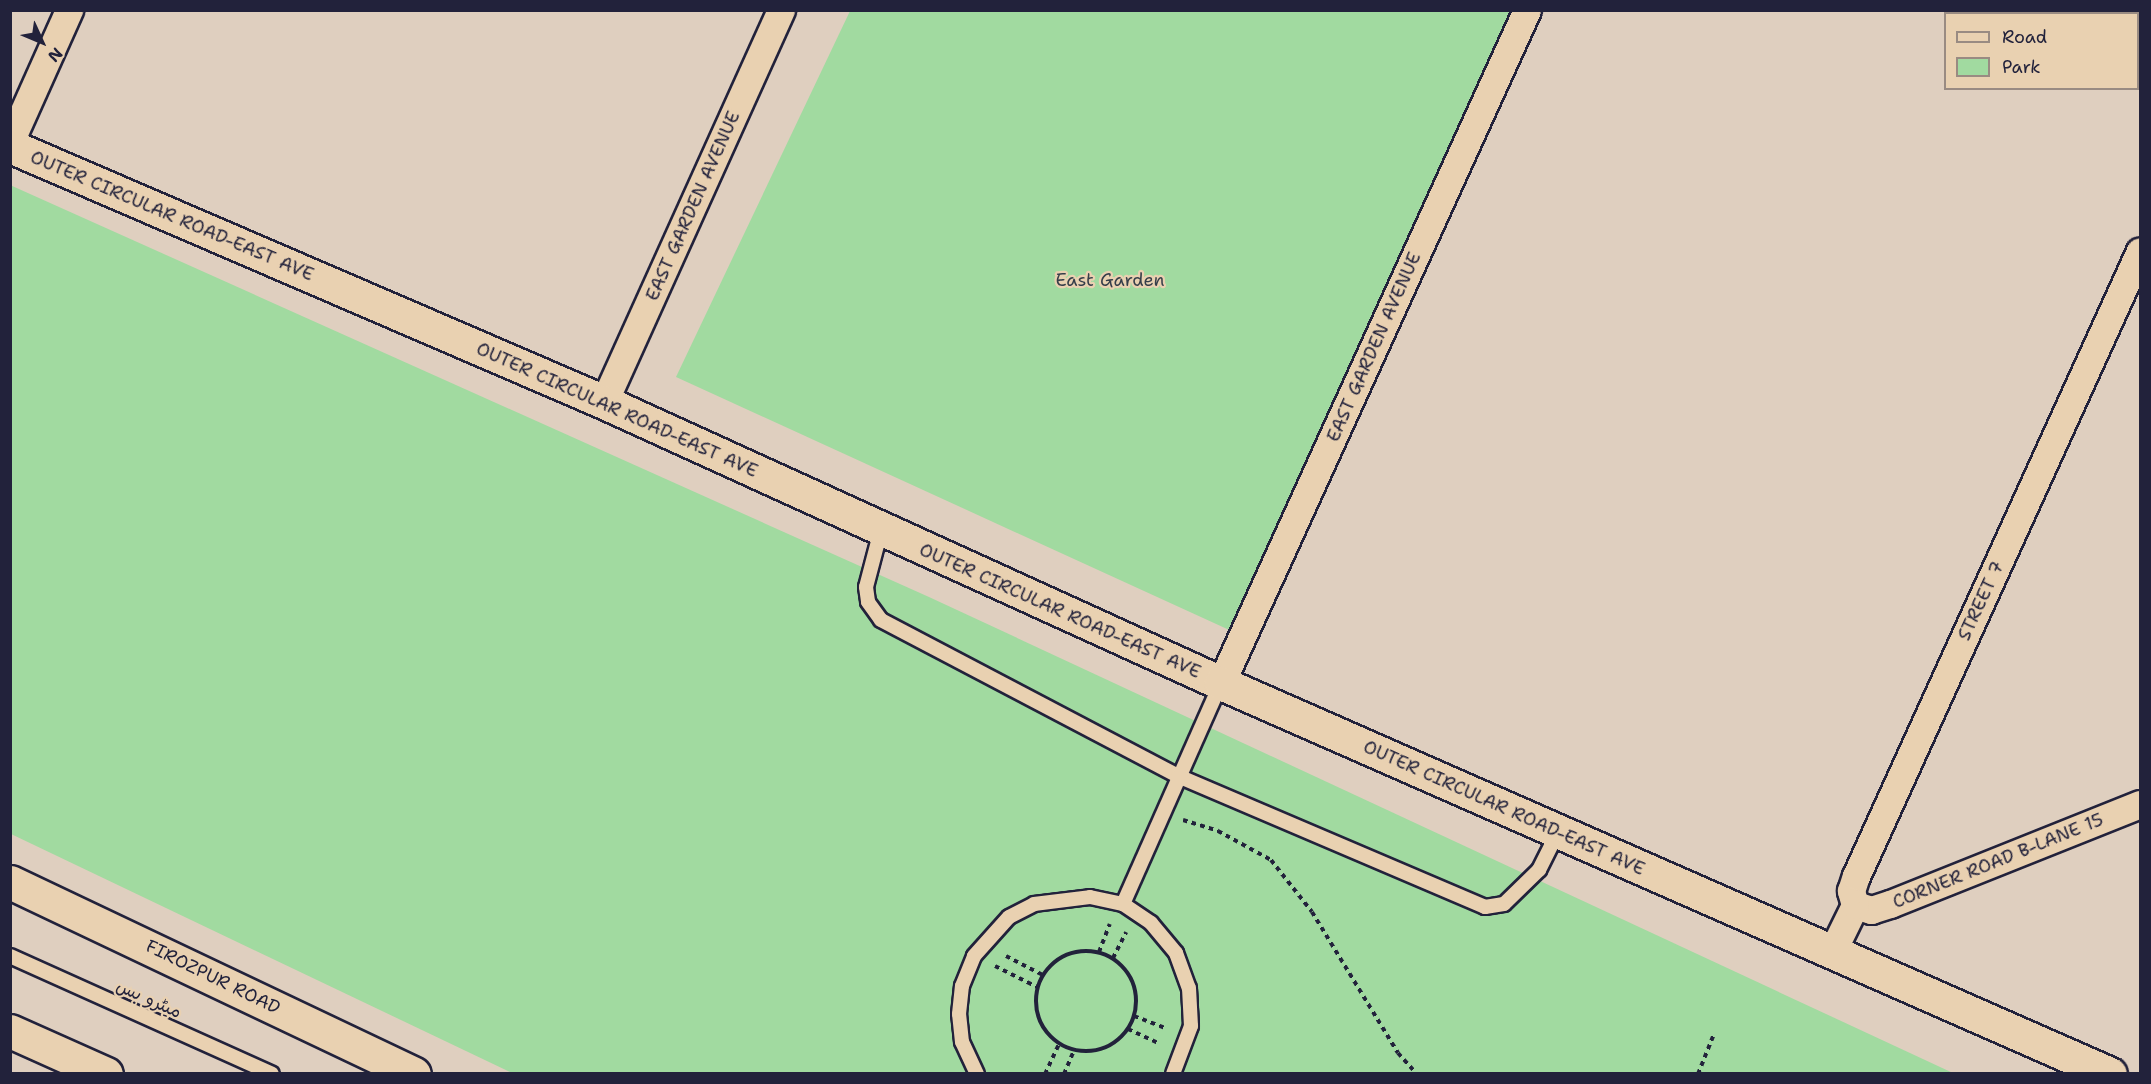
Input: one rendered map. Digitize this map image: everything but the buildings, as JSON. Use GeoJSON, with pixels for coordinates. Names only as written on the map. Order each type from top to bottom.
{"type":"FeatureCollection","features":[{"type":"Feature","properties":{"kind":"street"},"geometry":{"type":"LineString","coordinates":[[10,144],[69,10]]}},
{"type":"Feature","properties":{"kind":"street","name":"EAST GARDEN AVENUE"},"geometry":{"type":"LineString","coordinates":[[604,402],[781,10]]}},
{"type":"Feature","properties":{"kind":"street","name":"EAST GARDEN AVENUE"},"geometry":{"type":"LineString","coordinates":[[1221,683],[1527,10]]}},
{"type":"Feature","properties":{"kind":"street","name":"OUTER CIRCULAR ROAD-EAST AVE"},"geometry":{"type":"LineString","coordinates":[[10,144],[604,402],[1221,683],[1558,832],[1833,950],[2110,1074]]}},
{"type":"Feature","properties":{"kind":"street","name":"STREET 7"},"geometry":{"type":"LineString","coordinates":[[1833,950],[1855,905],[1851,891],[1856,876],[2140,251]]}},
{"type":"Feature","properties":{"kind":"street","name":"CORNER ROAD B-LANE 15"},"geometry":{"type":"LineString","coordinates":[[1855,905],[1871,910],[1890,904],[2140,804]]}},
{"type":"Feature","properties":{"kind":"street","name":"FIROZPUR ROAD"},"geometry":{"type":"LineString","coordinates":[[10,882],[414,1074]]}},
{"type":"Feature","properties":{"kind":"street"},"geometry":{"type":"LineString","coordinates":[[10,1031],[106,1074]]}},
{"type":"Feature","properties":{"kind":"lane"},"geometry":{"type":"LineString","coordinates":[[881,530],[866,587],[868,602],[881,620],[1178,776],[1485,907],[1504,904],[1539,870],[1558,832]]}},
{"type":"Feature","properties":{"kind":"lane"},"geometry":{"type":"LineString","coordinates":[[1123,904],[1221,683]]}},
{"type":"Feature","properties":{"kind":"lane"},"geometry":{"type":"LineString","coordinates":[[977,1074],[962,1042],[959,1014],[962,986],[974,956],[982,944],[1009,917],[1034,904],[1090,897],[1123,904],[1151,923],[1176,952],[1190,988],[1188,1037],[1173,1074]]}},
{"type":"Feature","properties":{"kind":"lane","name":"میٹرو بس"},"geometry":{"type":"LineString","coordinates":[[10,957],[272,1074]]}},
{"type":"Feature","properties":{"kind":"path"},"geometry":{"type":"LineString","coordinates":[[1162,813],[1218,831],[1271,860],[1312,912],[1398,1053],[1417,1074]]}},
{"type":"Feature","properties":{"kind":"path"},"geometry":{"type":"LineString","coordinates":[[982,944],[1043,975]]}},
{"type":"Feature","properties":{"kind":"path"},"geometry":{"type":"LineString","coordinates":[[1073,952],[1106,955],[1130,978],[1134,1016],[1128,1029],[1098,1050],[1074,1050],[1059,1044],[1049,1036],[1037,1013],[1037,987],[1043,975],[1073,952]]}},
{"type":"Feature","properties":{"kind":"path"},"geometry":{"type":"LineString","coordinates":[[974,956],[1037,987]]}},
{"type":"Feature","properties":{"kind":"path"},"geometry":{"type":"LineString","coordinates":[[1134,1016],[1188,1037]]}},
{"type":"Feature","properties":{"kind":"path"},"geometry":{"type":"LineString","coordinates":[[1128,1029],[1183,1054]]}},
{"type":"Feature","properties":{"kind":"path"},"geometry":{"type":"LineString","coordinates":[[1698,1074],[1713,1034]]}},
{"type":"Feature","properties":{"kind":"path"},"geometry":{"type":"LineString","coordinates":[[1046,1074],[1059,1044]]}},
{"type":"Feature","properties":{"kind":"path"},"geometry":{"type":"LineString","coordinates":[[1064,1074],[1074,1050]]}},
{"type":"Feature","properties":{"kind":"green space","name":"East Garden"},"geometry":{"type":"Polygon","coordinates":[[[850,11],[1515,11],[1249,639],[676,377],[850,11]]]}},
{"type":"Feature","properties":{"kind":"green space"},"geometry":{"type":"Polygon","coordinates":[[[10,185],[929,597],[1953,1073],[512,1073],[11,834],[10,185]]]}}]}
